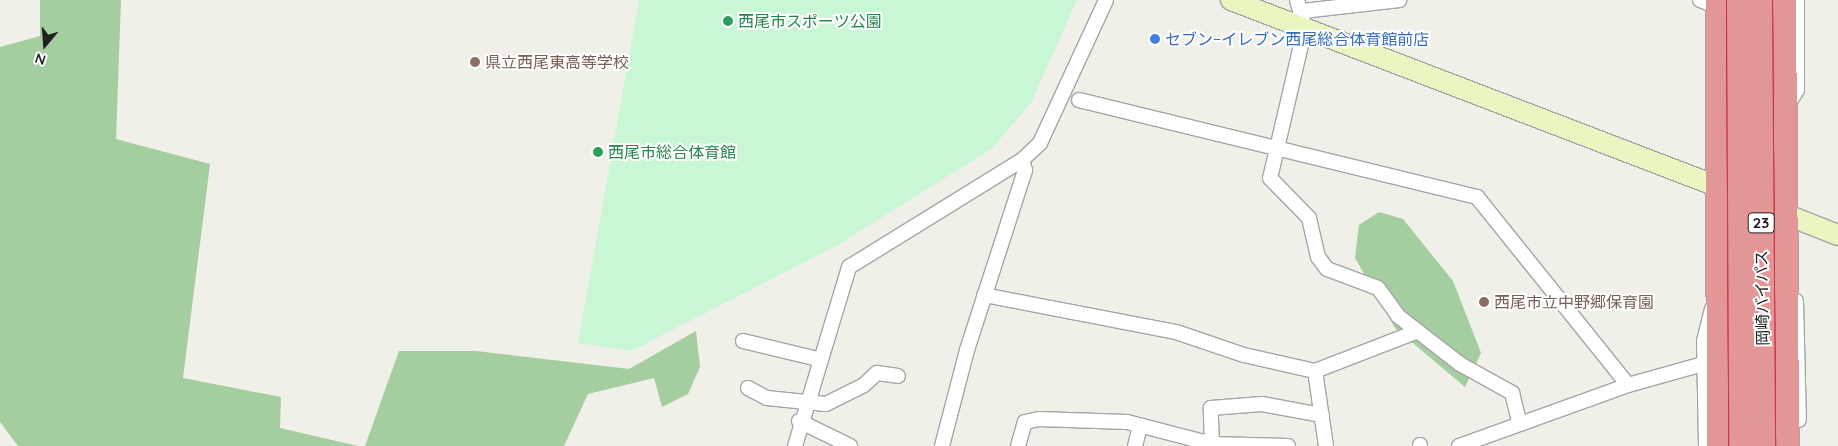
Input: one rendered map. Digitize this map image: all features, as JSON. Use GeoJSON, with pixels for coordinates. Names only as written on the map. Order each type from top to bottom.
{"type":"FeatureCollection","features":[{"type":"Feature","properties":{"kind":"highway","name":"岡崎バイパス"},"geometry":{"type":"LineString","coordinates":[[1740,0],[1742,446]]}},
{"type":"Feature","properties":{"kind":"highway","name":"岡崎バイパス"},"geometry":{"type":"LineString","coordinates":[[1759,0],[1762,446]]}},
{"type":"Feature","properties":{"kind":"highway","name":"23"},"geometry":{"type":"LineString","coordinates":[[1783,0],[1788,337],[1786,446]]}},
{"type":"Feature","properties":{"kind":"highway"},"geometry":{"type":"LineString","coordinates":[[1709,1],[1719,92],[1720,446]]}},
{"type":"Feature","properties":{"kind":"street"},"geometry":{"type":"LineString","coordinates":[[795,446],[799,421],[818,358],[849,267],[1022,160],[1040,143],[1106,0]]}},
{"type":"Feature","properties":{"kind":"street"},"geometry":{"type":"LineString","coordinates":[[1231,0],[1302,13],[1838,235]]}},
{"type":"Feature","properties":{"kind":"street"},"geometry":{"type":"LineString","coordinates":[[1302,13],[1400,0]]}},
{"type":"Feature","properties":{"kind":"street"},"geometry":{"type":"LineString","coordinates":[[1785,100],[1797,90],[1797,0]]}},
{"type":"Feature","properties":{"kind":"street"},"geometry":{"type":"LineString","coordinates":[[1709,1],[1710,115],[1719,135]]}},
{"type":"Feature","properties":{"kind":"street"},"geometry":{"type":"LineString","coordinates":[[1302,13],[1278,148],[1270,178],[1309,218],[1318,258],[1344,278],[1378,288],[1398,316],[1460,364],[1512,393],[1520,424]]}},
{"type":"Feature","properties":{"kind":"street"},"geometry":{"type":"LineString","coordinates":[[1079,100],[1477,196],[1628,385]]}},
{"type":"Feature","properties":{"kind":"street"},"geometry":{"type":"LineString","coordinates":[[942,446],[984,295],[1025,170],[1022,160]]}},
{"type":"Feature","properties":{"kind":"street"},"geometry":{"type":"LineString","coordinates":[[1786,267],[1795,289],[1800,334],[1798,446]]}},
{"type":"Feature","properties":{"kind":"street"},"geometry":{"type":"LineString","coordinates":[[984,295],[1176,332],[1244,355],[1315,371],[1418,331]]}},
{"type":"Feature","properties":{"kind":"street"},"geometry":{"type":"LineString","coordinates":[[1706,446],[1703,364],[1709,312],[1721,312]]}},
{"type":"Feature","properties":{"kind":"street"},"geometry":{"type":"LineString","coordinates":[[744,341],[818,358]]}},
{"type":"Feature","properties":{"kind":"street"},"geometry":{"type":"LineString","coordinates":[[1459,446],[1628,385],[1703,364]]}},
{"type":"Feature","properties":{"kind":"street"},"geometry":{"type":"LineString","coordinates":[[1315,371],[1326,446]]}},
{"type":"Feature","properties":{"kind":"street"},"geometry":{"type":"LineString","coordinates":[[748,388],[767,398],[804,405],[826,404],[877,373],[898,376]]}},
{"type":"Feature","properties":{"kind":"street"},"geometry":{"type":"LineString","coordinates":[[1212,445],[1211,408],[1262,404],[1322,415]]}},
{"type":"Feature","properties":{"kind":"street"},"geometry":{"type":"LineString","coordinates":[[1018,446],[1025,422],[1039,419],[1140,426],[1212,445],[1288,446]]}},
{"type":"Feature","properties":{"kind":"street"},"geometry":{"type":"LineString","coordinates":[[799,421],[850,446]]}},
{"type":"Feature","properties":{"kind":"street"},"geometry":{"type":"LineString","coordinates":[[1135,446],[1140,426]]}},
{"type":"Feature","properties":{"kind":"green space"},"geometry":{"type":"Polygon","coordinates":[[[40,0],[121,0],[116,139],[210,164],[183,378],[281,397],[280,428],[358,446],[18,446],[0,422],[0,47],[40,36],[40,0]]]}},
{"type":"Feature","properties":{"kind":"green space"},"geometry":{"type":"Polygon","coordinates":[[[639,0],[1077,0],[1031,103],[991,149],[836,246],[631,351],[578,343],[639,0]]]}},
{"type":"Feature","properties":{"kind":"green space"},"geometry":{"type":"Polygon","coordinates":[[[1379,212],[1403,219],[1453,281],[1481,353],[1465,387],[1395,328],[1355,258],[1359,225],[1379,212]]]}},
{"type":"Feature","properties":{"kind":"green space"},"geometry":{"type":"Polygon","coordinates":[[[696,331],[700,367],[688,394],[662,407],[654,378],[588,394],[564,446],[365,446],[399,351],[476,351],[629,369],[696,331]]]}},
{"type":"Feature","properties":{"kind":"place","name":"西尾市スポーツ公園"},"geometry":{"type":"Point","coordinates":[728,21]}},
{"type":"Feature","properties":{"kind":"place","name":"セブン−イレブン西尾総合体育館前店"},"geometry":{"type":"Point","coordinates":[1155,39]}},
{"type":"Feature","properties":{"kind":"place","name":"県立西尾東高等学校"},"geometry":{"type":"Point","coordinates":[475,62]}},
{"type":"Feature","properties":{"kind":"place","name":"西尾市総合体育館"},"geometry":{"type":"Point","coordinates":[598,152]}},
{"type":"Feature","properties":{"kind":"place","name":"西尾市立中野郷保育園"},"geometry":{"type":"Point","coordinates":[1484,302]}}]}
